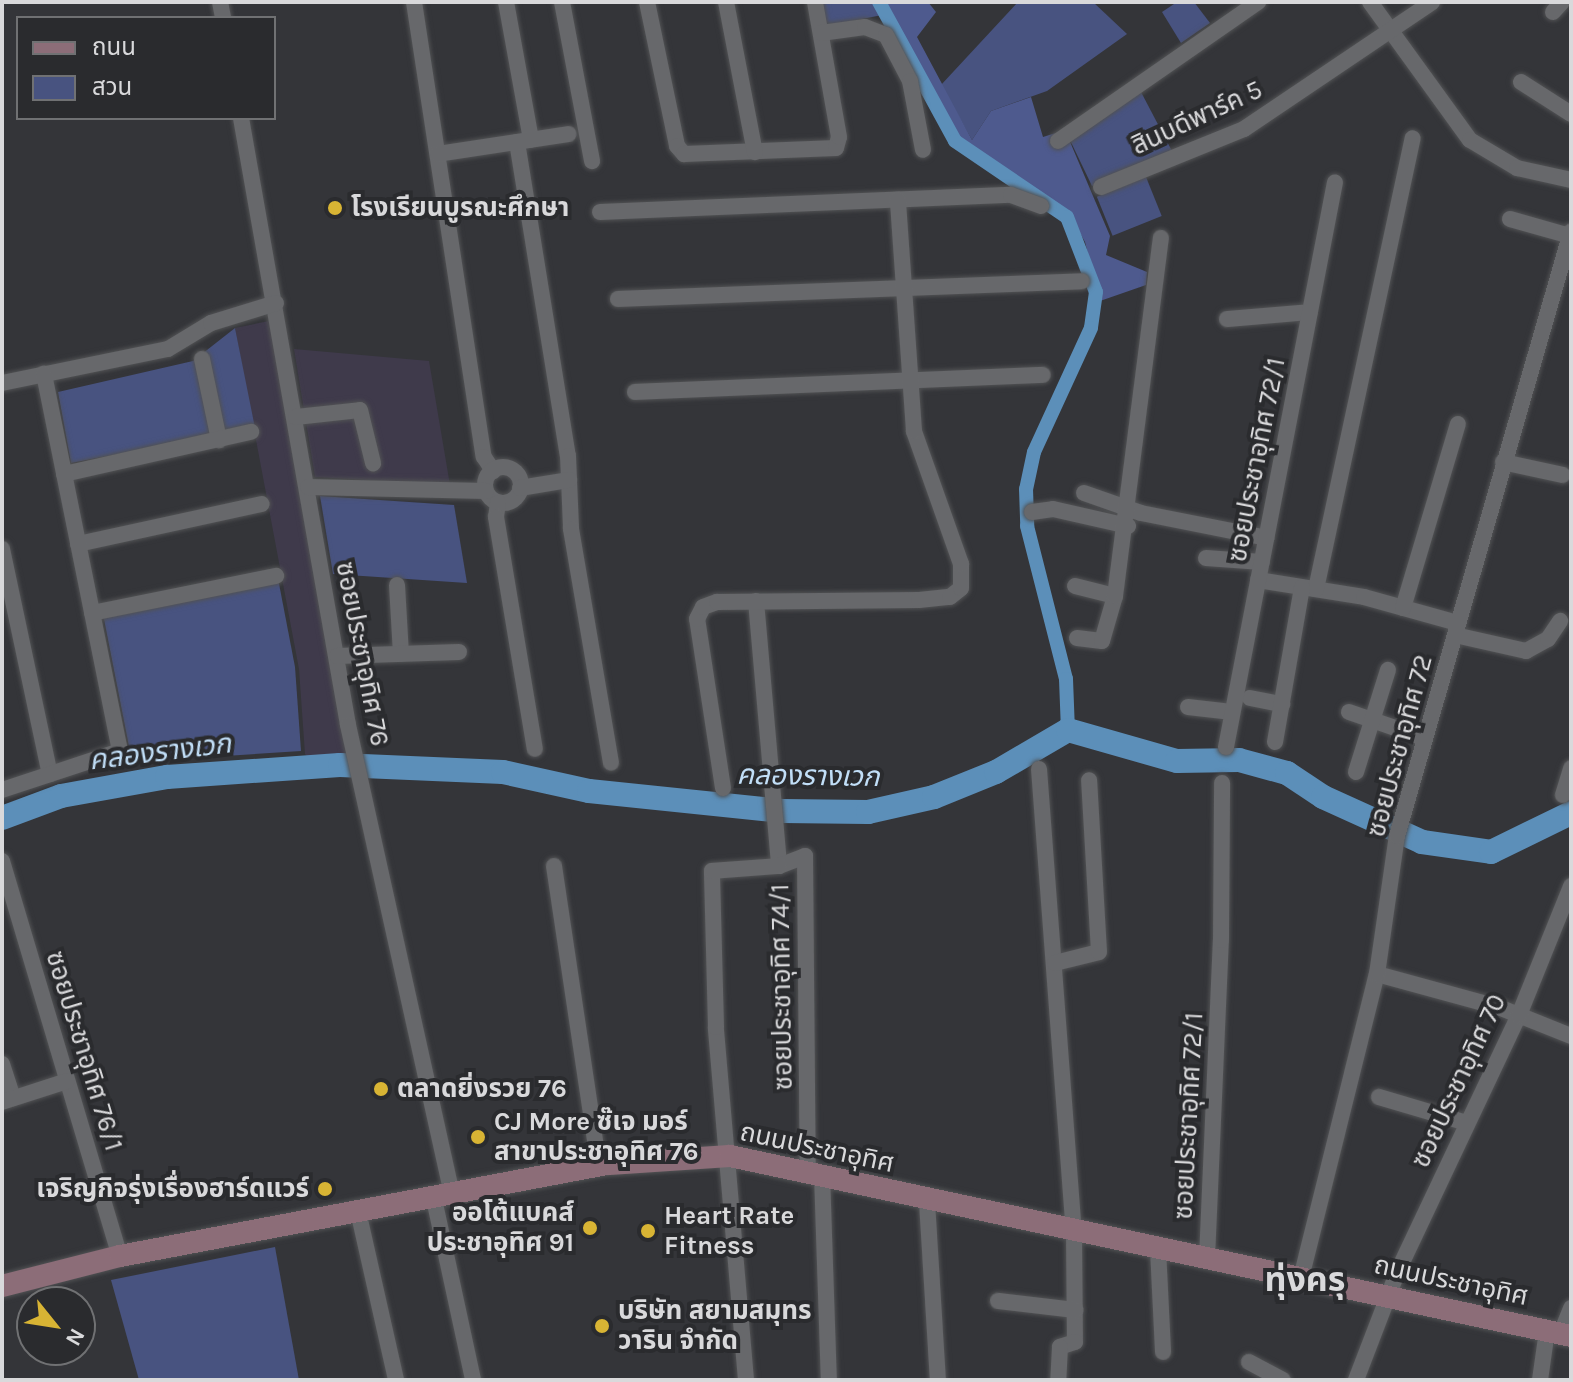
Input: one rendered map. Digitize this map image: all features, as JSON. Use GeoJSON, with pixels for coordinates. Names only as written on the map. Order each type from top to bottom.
{"type":"FeatureCollection","features":[{"type":"Feature","properties":{"kind":"main road","name":"ถนนประชาอุทิศ"},"geometry":{"type":"LineString","coordinates":[[2,1286],[120,1256],[599,1166],[730,1156],[815,1172],[927,1202],[1560,1333]]}},
{"type":"Feature","properties":{"kind":"street"},"geometry":{"type":"LineString","coordinates":[[414,2],[484,457],[493,471],[492,497],[535,749]]}},
{"type":"Feature","properties":{"kind":"street"},"geometry":{"type":"LineString","coordinates":[[506,2],[569,480],[571,529],[611,763]]}},
{"type":"Feature","properties":{"kind":"street"},"geometry":{"type":"LineString","coordinates":[[562,2],[592,161]]}},
{"type":"Feature","properties":{"kind":"street"},"geometry":{"type":"LineString","coordinates":[[647,2],[677,146],[684,154],[836,148],[839,137],[815,2]]}},
{"type":"Feature","properties":{"kind":"street"},"geometry":{"type":"LineString","coordinates":[[726,2],[755,152]]}},
{"type":"Feature","properties":{"kind":"street"},"geometry":{"type":"LineString","coordinates":[[1058,141],[1258,2]]}},
{"type":"Feature","properties":{"kind":"street"},"geometry":{"type":"LineString","coordinates":[[1370,2],[1443,109],[1489,156],[1571,180]]}},
{"type":"Feature","properties":{"kind":"street","name":"สินบดีพาร์ค 5"},"geometry":{"type":"LineString","coordinates":[[1101,187],[1244,129],[1432,2]]}},
{"type":"Feature","properties":{"kind":"street"},"geometry":{"type":"LineString","coordinates":[[821,33],[865,27],[886,35],[910,81],[923,150]]}},
{"type":"Feature","properties":{"kind":"street"},"geometry":{"type":"LineString","coordinates":[[1521,82],[1571,114]]}},
{"type":"Feature","properties":{"kind":"street","name":"ซอยประชาอุทิศ 76"},"geometry":{"type":"LineString","coordinates":[[241,120],[348,725],[365,791],[443,1197],[473,1380]]}},
{"type":"Feature","properties":{"kind":"street"},"geometry":{"type":"LineString","coordinates":[[438,154],[568,134]]}},
{"type":"Feature","properties":{"kind":"street"},"geometry":{"type":"LineString","coordinates":[[1275,742],[1413,138]]}},
{"type":"Feature","properties":{"kind":"street","name":"ซอยประชาอุทิศ 72/1"},"geometry":{"type":"LineString","coordinates":[[1226,747],[1335,182]]}},
{"type":"Feature","properties":{"kind":"street"},"geometry":{"type":"LineString","coordinates":[[600,212],[1011,195],[1041,206]]}},
{"type":"Feature","properties":{"kind":"street"},"geometry":{"type":"LineString","coordinates":[[723,788],[697,619],[703,607],[717,602],[919,600],[950,597],[961,588],[961,564],[914,431],[898,200]]}},
{"type":"Feature","properties":{"kind":"street"},"geometry":{"type":"LineString","coordinates":[[1510,219],[1570,234]]}},
{"type":"Feature","properties":{"kind":"street","name":"ซอยประชาอุทิศ 72"},"geometry":{"type":"LineString","coordinates":[[1301,1278],[1377,974],[1397,836],[1570,234]]}},
{"type":"Feature","properties":{"kind":"street"},"geometry":{"type":"LineString","coordinates":[[1077,638],[1102,641],[1115,596],[1128,526],[1161,238]]}},
{"type":"Feature","properties":{"kind":"street"},"geometry":{"type":"LineString","coordinates":[[618,299],[1082,281]]}},
{"type":"Feature","properties":{"kind":"street"},"geometry":{"type":"LineString","coordinates":[[2,383],[168,349],[211,323],[276,303]]}},
{"type":"Feature","properties":{"kind":"street"},"geometry":{"type":"LineString","coordinates":[[1227,319],[1310,312]]}},
{"type":"Feature","properties":{"kind":"street"},"geometry":{"type":"LineString","coordinates":[[202,359],[219,440]]}},
{"type":"Feature","properties":{"kind":"street"},"geometry":{"type":"LineString","coordinates":[[2,790],[120,751],[44,374]]}},
{"type":"Feature","properties":{"kind":"street"},"geometry":{"type":"LineString","coordinates":[[635,392],[1043,375]]}},
{"type":"Feature","properties":{"kind":"street"},"geometry":{"type":"LineString","coordinates":[[296,417],[360,410],[373,463]]}},
{"type":"Feature","properties":{"kind":"street"},"geometry":{"type":"LineString","coordinates":[[1403,608],[1458,424]]}},
{"type":"Feature","properties":{"kind":"street"},"geometry":{"type":"LineString","coordinates":[[64,474],[251,432]]}},
{"type":"Feature","properties":{"kind":"street"},"geometry":{"type":"LineString","coordinates":[[1503,462],[1563,475]]}},
{"type":"Feature","properties":{"kind":"street"},"geometry":{"type":"LineString","coordinates":[[308,487],[515,498],[520,488],[514,471],[493,471]]}},
{"type":"Feature","properties":{"kind":"street"},"geometry":{"type":"LineString","coordinates":[[520,488],[569,480]]}},
{"type":"Feature","properties":{"kind":"street"},"geometry":{"type":"LineString","coordinates":[[1084,493],[1130,509],[1267,538]]}},
{"type":"Feature","properties":{"kind":"street"},"geometry":{"type":"LineString","coordinates":[[78,544],[262,504]]}},
{"type":"Feature","properties":{"kind":"street"},"geometry":{"type":"LineString","coordinates":[[1032,512],[1053,509],[1128,526]]}},
{"type":"Feature","properties":{"kind":"street"},"geometry":{"type":"LineString","coordinates":[[2,549],[50,774]]}},
{"type":"Feature","properties":{"kind":"street"},"geometry":{"type":"LineString","coordinates":[[1206,558],[1262,562]]}},
{"type":"Feature","properties":{"kind":"street"},"geometry":{"type":"LineString","coordinates":[[92,613],[276,576]]}},
{"type":"Feature","properties":{"kind":"street"},"geometry":{"type":"LineString","coordinates":[[1258,580],[1403,608],[1526,651],[1548,639],[1560,621]]}},
{"type":"Feature","properties":{"kind":"street"},"geometry":{"type":"LineString","coordinates":[[397,585],[401,654]]}},
{"type":"Feature","properties":{"kind":"street"},"geometry":{"type":"LineString","coordinates":[[1075,586],[1115,596]]}},
{"type":"Feature","properties":{"kind":"street","name":"ซอยประชาอุทิศ 74/1"},"geometry":{"type":"LineString","coordinates":[[756,601],[779,866],[805,856],[815,1172]]}},
{"type":"Feature","properties":{"kind":"street"},"geometry":{"type":"LineString","coordinates":[[337,656],[459,652]]}},
{"type":"Feature","properties":{"kind":"street"},"geometry":{"type":"LineString","coordinates":[[1356,772],[1388,670]]}},
{"type":"Feature","properties":{"kind":"street"},"geometry":{"type":"LineString","coordinates":[[1250,698],[1282,704]]}},
{"type":"Feature","properties":{"kind":"street"},"geometry":{"type":"LineString","coordinates":[[1188,707],[1232,712]]}},
{"type":"Feature","properties":{"kind":"street"},"geometry":{"type":"LineString","coordinates":[[1349,712],[1424,738]]}},
{"type":"Feature","properties":{"kind":"street"},"geometry":{"type":"LineString","coordinates":[[1563,795],[1571,768]]}},
{"type":"Feature","properties":{"kind":"street"},"geometry":{"type":"LineString","coordinates":[[1039,769],[1074,1232],[1075,1342],[1060,1347],[1057,1354],[1058,1380]]}},
{"type":"Feature","properties":{"kind":"street"},"geometry":{"type":"LineString","coordinates":[[1055,963],[1099,952],[1089,780]]}},
{"type":"Feature","properties":{"kind":"street","name":"ซอยประชาอุทิศ 72/1"},"geometry":{"type":"LineString","coordinates":[[1207,1258],[1221,940],[1222,783]]}},
{"type":"Feature","properties":{"kind":"street","name":"ซอยประชาอุทิศ 76/1"},"geometry":{"type":"LineString","coordinates":[[2,861],[6,890],[120,1256]]}},
{"type":"Feature","properties":{"kind":"street"},"geometry":{"type":"LineString","coordinates":[[554,866],[599,1166]]}},
{"type":"Feature","properties":{"kind":"street"},"geometry":{"type":"LineString","coordinates":[[746,1380],[730,1156],[716,1027],[712,871],[779,866]]}},
{"type":"Feature","properties":{"kind":"street","name":"ซอยประชาอุทิศ 70"},"geometry":{"type":"LineString","coordinates":[[1356,1380],[1389,1297],[1519,1015],[1571,886]]}},
{"type":"Feature","properties":{"kind":"street"},"geometry":{"type":"LineString","coordinates":[[1377,974],[1519,1015],[1571,1036]]}},
{"type":"Feature","properties":{"kind":"street"},"geometry":{"type":"LineString","coordinates":[[2,1064],[7,1100],[67,1081]]}},
{"type":"Feature","properties":{"kind":"street"},"geometry":{"type":"LineString","coordinates":[[1379,1097],[1467,1123]]}},
{"type":"Feature","properties":{"kind":"street"},"geometry":{"type":"LineString","coordinates":[[815,1172],[829,1380]]}},
{"type":"Feature","properties":{"kind":"street"},"geometry":{"type":"LineString","coordinates":[[927,1202],[938,1380]]}},
{"type":"Feature","properties":{"kind":"street"},"geometry":{"type":"LineString","coordinates":[[358,1211],[396,1380]]}},
{"type":"Feature","properties":{"kind":"street"},"geometry":{"type":"LineString","coordinates":[[1158,1249],[1163,1352]]}},
{"type":"Feature","properties":{"kind":"street"},"geometry":{"type":"LineString","coordinates":[[998,1301],[1075,1310]]}},
{"type":"Feature","properties":{"kind":"street"},"geometry":{"type":"LineString","coordinates":[[1540,1380],[1571,1308]]}},
{"type":"Feature","properties":{"kind":"street"},"geometry":{"type":"LineString","coordinates":[[1249,1362],[1283,1380]]}},
{"type":"Feature","properties":{"kind":"shaded area"},"geometry":{"type":"Polygon","coordinates":[[[882,2],[928,2],[936,12],[917,37],[972,140],[991,111],[1031,97],[1043,137],[1065,130],[1110,236],[1106,255],[1147,272],[1146,285],[1100,301],[1085,242],[1070,215],[960,140],[882,2]]]}},
{"type":"Feature","properties":{"kind":"shaded area"},"geometry":{"type":"Polygon","coordinates":[[[274,320],[350,757],[312,762],[305,754],[299,669],[235,328],[274,320]]]}},
{"type":"Feature","properties":{"kind":"shaded area"},"geometry":{"type":"Polygon","coordinates":[[[294,349],[429,361],[450,485],[315,477],[294,349]]]}},
{"type":"Feature","properties":{"kind":"green space"},"geometry":{"type":"Polygon","coordinates":[[[818,2],[875,2],[882,15],[823,27],[818,2]]]}},
{"type":"Feature","properties":{"kind":"green space"},"geometry":{"type":"Polygon","coordinates":[[[1018,2],[1093,2],[1127,34],[1047,91],[991,111],[972,140],[941,85],[1018,2]]]}},
{"type":"Feature","properties":{"kind":"green space"},"geometry":{"type":"Polygon","coordinates":[[[1177,2],[1194,2],[1210,23],[1181,43],[1162,12],[1177,2]]]}},
{"type":"Feature","properties":{"kind":"green space"},"geometry":{"type":"Polygon","coordinates":[[[1141,92],[1173,153],[1092,186],[1069,138],[1141,92]]]}},
{"type":"Feature","properties":{"kind":"green space"},"geometry":{"type":"Polygon","coordinates":[[[1146,177],[1162,216],[1113,236],[1097,197],[1146,177]]]}},
{"type":"Feature","properties":{"kind":"green space"},"geometry":{"type":"Polygon","coordinates":[[[235,328],[255,428],[71,463],[58,392],[193,361],[235,328]]]}},
{"type":"Feature","properties":{"kind":"green space"},"geometry":{"type":"Polygon","coordinates":[[[320,496],[454,505],[467,583],[333,574],[320,496]]]}},
{"type":"Feature","properties":{"kind":"green space"},"geometry":{"type":"Polygon","coordinates":[[[276,568],[295,667],[301,751],[132,762],[101,604],[276,568]]]}},
{"type":"Feature","properties":{"kind":"green space"},"geometry":{"type":"Polygon","coordinates":[[[275,1247],[299,1380],[139,1380],[111,1280],[275,1247]]]}},
{"type":"Feature","properties":{"kind":"waterway"},"geometry":{"type":"LineString","coordinates":[[879,2],[955,141],[1067,217],[1096,292],[1091,328],[1034,452],[1026,489],[1027,526],[1066,679],[1068,730]]}},
{"type":"Feature","properties":{"kind":"waterway","name":"คลองรางเวก"},"geometry":{"type":"LineString","coordinates":[[2,818],[61,796],[167,777],[340,765],[503,772],[589,791],[782,811],[868,812],[934,797],[996,772],[1068,730],[1177,761],[1239,760],[1287,773],[1323,797],[1422,842],[1491,852],[1571,813]]}},
{"type":"Feature","properties":{"kind":"place","name":"โรงเรียนบูรณะศึกษา"},"geometry":{"type":"Point","coordinates":[335,208]}},
{"type":"Feature","properties":{"kind":"place","name":"ตลาดยิ่งรวย 76"},"geometry":{"type":"Point","coordinates":[381,1089]}},
{"type":"Feature","properties":{"kind":"place","name":"CJ More ซ๊เจ มอร์ สาขาประชาอุทิศ 76"},"geometry":{"type":"Point","coordinates":[478,1137]}},
{"type":"Feature","properties":{"kind":"place","name":"เจริญกิจรุ่งเรื่องฮาร์ดแวร์"},"geometry":{"type":"Point","coordinates":[325,1189]}},
{"type":"Feature","properties":{"kind":"place","name":"ออโต้แบคส์ ประชาอุทิศ 91"},"geometry":{"type":"Point","coordinates":[590,1228]}},
{"type":"Feature","properties":{"kind":"place","name":"Heart Rate Fitness"},"geometry":{"type":"Point","coordinates":[648,1231]}},
{"type":"Feature","properties":{"kind":"place","name":"บริษัท สยามสมุทร วาริน จำกัด"},"geometry":{"type":"Point","coordinates":[602,1326]}},
{"type":"Feature","properties":{"kind":"district","name":"ทุ่งครุ"},"geometry":{"type":"Point","coordinates":[1305,1281]}}]}
